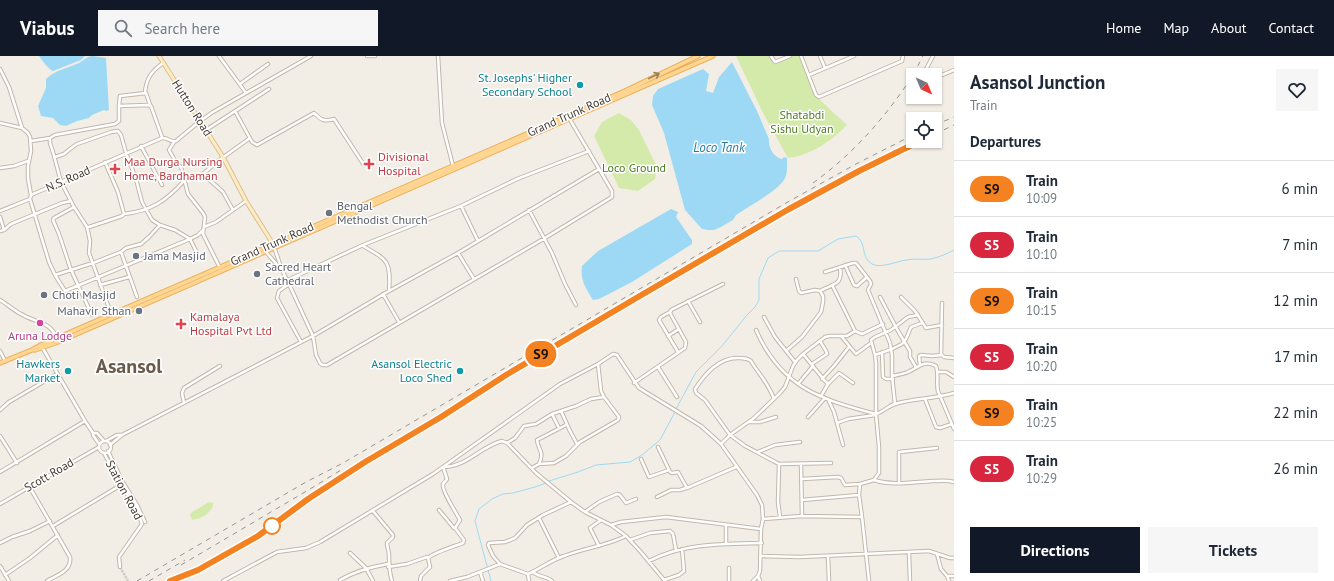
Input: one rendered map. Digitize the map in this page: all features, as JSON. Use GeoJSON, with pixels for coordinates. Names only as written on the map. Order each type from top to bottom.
{"type":"FeatureCollection","features":[{"type":"Feature","properties":{"kind":"main road","name":"Grand Trunk Road"},"geometry":{"type":"LineString","coordinates":[[0,363],[453,166],[569,118],[698,56]]}},
{"type":"Feature","properties":{"kind":"main road"},"geometry":{"type":"LineString","coordinates":[[42,346],[266,252],[713,56]]}},
{"type":"Feature","properties":{"kind":"street","name":"Hutton Road"},"geometry":{"type":"LineString","coordinates":[[159,56],[223,157],[246,201],[273,244]]}},
{"type":"Feature","properties":{"kind":"street"},"geometry":{"type":"LineString","coordinates":[[219,56],[246,93]]}},
{"type":"Feature","properties":{"kind":"street"},"geometry":{"type":"LineString","coordinates":[[220,268],[205,239],[205,217],[188,194],[181,168],[177,164],[170,150],[174,142],[200,121],[311,56]]}},
{"type":"Feature","properties":{"kind":"street"},"geometry":{"type":"LineString","coordinates":[[367,56],[375,56]]}},
{"type":"Feature","properties":{"kind":"street"},"geometry":{"type":"LineString","coordinates":[[438,56],[442,123],[453,166]]}},
{"type":"Feature","properties":{"kind":"street"},"geometry":{"type":"LineString","coordinates":[[771,56],[775,62],[790,56]]}},
{"type":"Feature","properties":{"kind":"street"},"geometry":{"type":"LineString","coordinates":[[801,56],[816,95],[819,97],[902,61],[903,56]]}},
{"type":"Feature","properties":{"kind":"street"},"geometry":{"type":"LineString","coordinates":[[820,56],[825,68]]}},
{"type":"Feature","properties":{"kind":"street"},"geometry":{"type":"LineString","coordinates":[[809,75],[854,56]]}},
{"type":"Feature","properties":{"kind":"street"},"geometry":{"type":"LineString","coordinates":[[927,68],[933,56]]}},
{"type":"Feature","properties":{"kind":"street"},"geometry":{"type":"LineString","coordinates":[[163,62],[154,70],[148,79],[145,93],[162,138],[166,138],[174,142]]}},
{"type":"Feature","properties":{"kind":"street"},"geometry":{"type":"LineString","coordinates":[[240,84],[268,64]]}},
{"type":"Feature","properties":{"kind":"street"},"geometry":{"type":"LineString","coordinates":[[0,69],[9,87],[22,128]]}},
{"type":"Feature","properties":{"kind":"street"},"geometry":{"type":"LineString","coordinates":[[942,75],[954,70]]}},
{"type":"Feature","properties":{"kind":"street"},"geometry":{"type":"LineString","coordinates":[[206,130],[269,89]]}},
{"type":"Feature","properties":{"kind":"street"},"geometry":{"type":"LineString","coordinates":[[31,141],[115,124],[118,121],[120,96],[145,93]]}},
{"type":"Feature","properties":{"kind":"street"},"geometry":{"type":"LineString","coordinates":[[120,106],[150,105]]}},
{"type":"Feature","properties":{"kind":"street"},"geometry":{"type":"LineString","coordinates":[[235,110],[254,144],[260,145],[314,113],[321,120],[326,121],[334,119],[364,166]]}},
{"type":"Feature","properties":{"kind":"street"},"geometry":{"type":"LineString","coordinates":[[273,244],[282,270],[289,282],[313,336],[316,358],[324,365],[474,280],[612,197],[612,191],[569,118]]}},
{"type":"Feature","properties":{"kind":"street"},"geometry":{"type":"LineString","coordinates":[[0,123],[22,128],[28,133],[31,141],[28,161],[28,178],[31,195]]}},
{"type":"Feature","properties":{"kind":"street"},"geometry":{"type":"LineString","coordinates":[[55,158],[64,154],[74,146],[114,130],[119,132],[145,209],[152,220],[160,225],[176,230],[190,239],[198,255]]}},
{"type":"Feature","properties":{"kind":"street"},"geometry":{"type":"LineString","coordinates":[[50,138],[50,143],[61,182],[74,207],[87,227],[90,241],[89,253],[109,308]]}},
{"type":"Feature","properties":{"kind":"street","name":"N.S. Road"},"geometry":{"type":"LineString","coordinates":[[30,199],[31,195],[162,138]]}},
{"type":"Feature","properties":{"kind":"street"},"geometry":{"type":"LineString","coordinates":[[233,210],[223,192],[203,174],[223,157],[250,138]]}},
{"type":"Feature","properties":{"kind":"street"},"geometry":{"type":"LineString","coordinates":[[141,146],[162,185]]}},
{"type":"Feature","properties":{"kind":"street"},"geometry":{"type":"LineString","coordinates":[[301,342],[277,298],[279,291],[289,282],[363,245],[461,206],[517,179],[589,151]]}},
{"type":"Feature","properties":{"kind":"street"},"geometry":{"type":"LineString","coordinates":[[0,168],[14,166],[28,161]]}},
{"type":"Feature","properties":{"kind":"street"},"geometry":{"type":"LineString","coordinates":[[104,162],[118,192],[124,214]]}},
{"type":"Feature","properties":{"kind":"street"},"geometry":{"type":"LineString","coordinates":[[42,346],[85,421],[94,433],[93,435],[101,451],[104,453],[108,452],[110,445],[122,435],[313,336],[383,294],[458,253],[599,169]]}},
{"type":"Feature","properties":{"kind":"street"},"geometry":{"type":"LineString","coordinates":[[87,227],[108,221],[124,214],[156,206],[169,197],[184,181]]}},
{"type":"Feature","properties":{"kind":"street"},"geometry":{"type":"LineString","coordinates":[[0,211],[30,199],[49,262],[65,291],[190,239],[198,235],[204,228],[216,222],[246,201]]}},
{"type":"Feature","properties":{"kind":"street"},"geometry":{"type":"LineString","coordinates":[[0,231],[4,230],[11,224],[62,202],[71,201]]}},
{"type":"Feature","properties":{"kind":"street"},"geometry":{"type":"LineString","coordinates":[[461,206],[478,241]]}},
{"type":"Feature","properties":{"kind":"street"},"geometry":{"type":"LineString","coordinates":[[74,207],[53,218],[60,234],[71,270],[92,315]]}},
{"type":"Feature","properties":{"kind":"street"},"geometry":{"type":"LineString","coordinates":[[529,210],[545,238],[576,306]]}},
{"type":"Feature","properties":{"kind":"street"},"geometry":{"type":"LineString","coordinates":[[0,217],[4,230]]}},
{"type":"Feature","properties":{"kind":"street"},"geometry":{"type":"LineString","coordinates":[[55,275],[93,263],[121,252],[126,248],[138,245],[145,241],[160,225]]}},
{"type":"Feature","properties":{"kind":"street"},"geometry":{"type":"LineString","coordinates":[[363,245],[381,256],[386,262],[390,274],[389,291]]}},
{"type":"Feature","properties":{"kind":"street"},"geometry":{"type":"LineString","coordinates":[[121,252],[137,297]]}},
{"type":"Feature","properties":{"kind":"street"},"geometry":{"type":"LineString","coordinates":[[266,252],[282,270]]}},
{"type":"Feature","properties":{"kind":"street"},"geometry":{"type":"LineString","coordinates":[[458,253],[474,280]]}},
{"type":"Feature","properties":{"kind":"street"},"geometry":{"type":"LineString","coordinates":[[825,272],[856,263],[871,282],[868,290],[887,332],[892,349],[892,377],[895,404]]}},
{"type":"Feature","properties":{"kind":"street"},"geometry":{"type":"LineString","coordinates":[[845,266],[854,285],[857,286],[867,277]]}},
{"type":"Feature","properties":{"kind":"street"},"geometry":{"type":"LineString","coordinates":[[796,279],[799,292],[801,293],[820,290],[837,283],[841,278],[840,267]]}},
{"type":"Feature","properties":{"kind":"street"},"geometry":{"type":"LineString","coordinates":[[100,285],[130,277]]}},
{"type":"Feature","properties":{"kind":"street"},"geometry":{"type":"LineString","coordinates":[[678,352],[659,318],[670,312],[676,306],[723,284]]}},
{"type":"Feature","properties":{"kind":"street"},"geometry":{"type":"LineString","coordinates":[[832,285],[855,331],[862,334],[883,324]]}},
{"type":"Feature","properties":{"kind":"street"},"geometry":{"type":"LineString","coordinates":[[786,351],[802,337],[821,312],[823,296],[820,290]]}},
{"type":"Feature","properties":{"kind":"street"},"geometry":{"type":"LineString","coordinates":[[383,294],[399,322]]}},
{"type":"Feature","properties":{"kind":"street"},"geometry":{"type":"LineString","coordinates":[[880,297],[910,350],[911,359],[916,367]]}},
{"type":"Feature","properties":{"kind":"street"},"geometry":{"type":"LineString","coordinates":[[901,297],[918,315],[922,324],[926,328],[942,325]]}},
{"type":"Feature","properties":{"kind":"street"},"geometry":{"type":"LineString","coordinates":[[0,300],[22,315],[47,325],[57,338]]}},
{"type":"Feature","properties":{"kind":"street"},"geometry":{"type":"LineString","coordinates":[[688,301],[700,322]]}},
{"type":"Feature","properties":{"kind":"street"},"geometry":{"type":"LineString","coordinates":[[942,303],[942,356]]}},
{"type":"Feature","properties":{"kind":"street"},"geometry":{"type":"LineString","coordinates":[[634,383],[658,367],[686,345],[686,342],[670,312]]}},
{"type":"Feature","properties":{"kind":"street"},"geometry":{"type":"LineString","coordinates":[[841,336],[856,354],[871,343],[872,338],[896,327],[908,317],[918,315]]}},
{"type":"Feature","properties":{"kind":"street"},"geometry":{"type":"LineString","coordinates":[[764,317],[775,337],[795,362]]}},
{"type":"Feature","properties":{"kind":"street"},"geometry":{"type":"LineString","coordinates":[[875,355],[897,347],[905,341],[911,327],[922,324]]}},
{"type":"Feature","properties":{"kind":"street"},"geometry":{"type":"LineString","coordinates":[[668,336],[679,329]]}},
{"type":"Feature","properties":{"kind":"street"},"geometry":{"type":"LineString","coordinates":[[756,330],[769,354],[790,378],[798,384],[826,398],[876,414]]}},
{"type":"Feature","properties":{"kind":"street"},"geometry":{"type":"LineString","coordinates":[[721,444],[730,435],[749,422],[774,399],[790,378],[795,362],[803,354],[829,336],[847,336],[855,331]]}},
{"type":"Feature","properties":{"kind":"street"},"geometry":{"type":"LineString","coordinates":[[798,384],[813,365],[827,354],[820,341]]}},
{"type":"Feature","properties":{"kind":"street"},"geometry":{"type":"LineString","coordinates":[[871,343],[875,355],[879,473],[874,480]]}},
{"type":"Feature","properties":{"kind":"street"},"geometry":{"type":"LineString","coordinates":[[822,379],[849,347]]}},
{"type":"Feature","properties":{"kind":"street"},"geometry":{"type":"LineString","coordinates":[[0,351],[4,361]]}},
{"type":"Feature","properties":{"kind":"street"},"geometry":{"type":"LineString","coordinates":[[882,352],[883,377],[886,379],[909,372],[920,365],[933,365],[937,368],[937,385],[940,396],[954,429]]}},
{"type":"Feature","properties":{"kind":"street"},"geometry":{"type":"LineString","coordinates":[[223,581],[277,552],[310,547],[372,511],[443,467],[555,387],[576,374],[598,364],[613,354],[615,354],[634,383],[642,391],[684,415],[706,430],[721,444],[757,495],[762,505],[762,543],[760,571],[758,576],[753,581]]}},
{"type":"Feature","properties":{"kind":"street"},"geometry":{"type":"LineString","coordinates":[[803,354],[813,365],[822,379],[828,384]]}},
{"type":"Feature","properties":{"kind":"street"},"geometry":{"type":"LineString","coordinates":[[920,365],[919,356],[921,354],[954,358]]}},
{"type":"Feature","properties":{"kind":"street"},"geometry":{"type":"LineString","coordinates":[[774,399],[770,387],[750,359],[726,359],[712,369],[695,391],[705,400],[730,435],[739,442],[779,464],[831,463]]}},
{"type":"Feature","properties":{"kind":"street"},"geometry":{"type":"LineString","coordinates":[[532,468],[539,464],[554,463],[566,456],[577,444],[618,420],[619,417],[601,391],[598,364]]}},
{"type":"Feature","properties":{"kind":"street"},"geometry":{"type":"LineString","coordinates":[[184,402],[182,393],[184,388],[220,366]]}},
{"type":"Feature","properties":{"kind":"street"},"geometry":{"type":"LineString","coordinates":[[658,367],[677,397]]}},
{"type":"Feature","properties":{"kind":"street"},"geometry":{"type":"LineString","coordinates":[[937,372],[946,372],[954,377]]}},
{"type":"Feature","properties":{"kind":"street"},"geometry":{"type":"LineString","coordinates":[[821,396],[828,384],[839,373],[853,383]]}},
{"type":"Feature","properties":{"kind":"street"},"geometry":{"type":"LineString","coordinates":[[0,410],[9,402],[57,374]]}},
{"type":"Feature","properties":{"kind":"street"},"geometry":{"type":"LineString","coordinates":[[837,423],[848,419],[876,414],[895,404],[954,393]]}},
{"type":"Feature","properties":{"kind":"street"},"geometry":{"type":"LineString","coordinates":[[507,443],[515,438],[524,426],[536,424],[552,414],[591,399],[604,397]]}},
{"type":"Feature","properties":{"kind":"street"},"geometry":{"type":"LineString","coordinates":[[808,417],[826,398]]}},
{"type":"Feature","properties":{"kind":"street"},"geometry":{"type":"LineString","coordinates":[[826,398],[837,423],[843,445]]}},
{"type":"Feature","properties":{"kind":"street"},"geometry":{"type":"LineString","coordinates":[[924,398],[936,427],[940,428],[952,424]]}},
{"type":"Feature","properties":{"kind":"street"},"geometry":{"type":"LineString","coordinates":[[561,411],[566,425],[577,444]]}},
{"type":"Feature","properties":{"kind":"street"},"geometry":{"type":"LineString","coordinates":[[552,414],[558,428]]}},
{"type":"Feature","properties":{"kind":"street"},"geometry":{"type":"LineString","coordinates":[[749,422],[760,422],[776,417]]}},
{"type":"Feature","properties":{"kind":"street"},"geometry":{"type":"LineString","coordinates":[[0,472],[85,421]]}},
{"type":"Feature","properties":{"kind":"street"},"geometry":{"type":"LineString","coordinates":[[539,464],[542,453],[537,440],[566,425]]}},
{"type":"Feature","properties":{"kind":"street"},"geometry":{"type":"LineString","coordinates":[[94,433],[97,433],[110,445]]}},
{"type":"Feature","properties":{"kind":"street"},"geometry":{"type":"LineString","coordinates":[[99,445],[117,435],[122,435]]}},
{"type":"Feature","properties":{"kind":"street"},"geometry":{"type":"LineString","coordinates":[[0,436],[17,463]]}},
{"type":"Feature","properties":{"kind":"street"},"geometry":{"type":"LineString","coordinates":[[443,467],[450,467],[463,462],[499,441],[504,441],[540,476],[571,502],[585,512],[611,525],[626,536],[665,581],[679,575],[684,571],[682,549]]}},
{"type":"Feature","properties":{"kind":"street"},"geometry":{"type":"LineString","coordinates":[[758,452],[775,445],[800,442]]}},
{"type":"Feature","properties":{"kind":"street","name":"Scott Road"},"geometry":{"type":"LineString","coordinates":[[0,504],[99,445]]}},
{"type":"Feature","properties":{"kind":"street"},"geometry":{"type":"LineString","coordinates":[[658,447],[671,473],[678,472],[686,488]]}},
{"type":"Feature","properties":{"kind":"street"},"geometry":{"type":"LineString","coordinates":[[899,483],[899,452],[937,448]]}},
{"type":"Feature","properties":{"kind":"street","name":"Station Road"},"geometry":{"type":"LineString","coordinates":[[108,452],[122,481],[137,505],[144,523]]}},
{"type":"Feature","properties":{"kind":"street","name":"Station Road"},"geometry":{"type":"LineString","coordinates":[[104,453],[144,523]]}},
{"type":"Feature","properties":{"kind":"street"},"geometry":{"type":"LineString","coordinates":[[641,459],[649,477],[669,470]]}},
{"type":"Feature","properties":{"kind":"street"},"geometry":{"type":"LineString","coordinates":[[779,464],[780,476],[778,502],[780,517]]}},
{"type":"Feature","properties":{"kind":"street"},"geometry":{"type":"LineString","coordinates":[[801,464],[802,516]]}},
{"type":"Feature","properties":{"kind":"street"},"geometry":{"type":"LineString","coordinates":[[443,467],[447,478],[443,484],[450,504],[460,520],[455,528]]}},
{"type":"Feature","properties":{"kind":"street"},"geometry":{"type":"LineString","coordinates":[[657,497],[671,490],[686,488],[736,467]]}},
{"type":"Feature","properties":{"kind":"street"},"geometry":{"type":"LineString","coordinates":[[802,479],[841,478],[845,485],[860,484],[874,480],[887,483],[954,482]]}},
{"type":"Feature","properties":{"kind":"street"},"geometry":{"type":"LineString","coordinates":[[860,484],[859,495],[869,581]]}},
{"type":"Feature","properties":{"kind":"street"},"geometry":{"type":"LineString","coordinates":[[53,526],[121,485]]}},
{"type":"Feature","properties":{"kind":"street"},"geometry":{"type":"LineString","coordinates":[[29,486],[70,554],[70,563],[64,572],[47,581]]}},
{"type":"Feature","properties":{"kind":"street"},"geometry":{"type":"LineString","coordinates":[[585,512],[599,502],[617,494],[620,495],[626,503],[636,499]]}},
{"type":"Feature","properties":{"kind":"street"},"geometry":{"type":"LineString","coordinates":[[802,500],[859,495]]}},
{"type":"Feature","properties":{"kind":"street"},"geometry":{"type":"LineString","coordinates":[[571,502],[539,518],[507,542],[489,544],[488,545],[492,556],[499,564],[528,574],[559,558],[615,542],[626,536]]}},
{"type":"Feature","properties":{"kind":"street"},"geometry":{"type":"LineString","coordinates":[[340,580],[366,568],[407,564],[428,558],[435,553],[464,542],[464,539],[439,510]]}},
{"type":"Feature","properties":{"kind":"street"},"geometry":{"type":"LineString","coordinates":[[372,511],[393,535],[387,543],[389,555],[388,566],[392,581]]}},
{"type":"Feature","properties":{"kind":"street"},"geometry":{"type":"LineString","coordinates":[[763,519],[802,516],[862,517]]}},
{"type":"Feature","properties":{"kind":"street"},"geometry":{"type":"LineString","coordinates":[[611,525],[621,522],[666,517],[761,529]]}},
{"type":"Feature","properties":{"kind":"street"},"geometry":{"type":"LineString","coordinates":[[539,518],[559,558]]}},
{"type":"Feature","properties":{"kind":"street"},"geometry":{"type":"LineString","coordinates":[[599,546],[590,528],[601,520]]}},
{"type":"Feature","properties":{"kind":"street"},"geometry":{"type":"LineString","coordinates":[[0,543],[12,537],[30,532],[50,521]]}},
{"type":"Feature","properties":{"kind":"street","name":"Station Road"},"geometry":{"type":"LineString","coordinates":[[120,567],[118,561],[120,555],[144,523]]}},
{"type":"Feature","properties":{"kind":"street"},"geometry":{"type":"LineString","coordinates":[[726,525],[726,544]]}},
{"type":"Feature","properties":{"kind":"street"},"geometry":{"type":"LineString","coordinates":[[630,540],[650,533],[670,530],[673,534],[676,550]]}},
{"type":"Feature","properties":{"kind":"street"},"geometry":{"type":"LineString","coordinates":[[5,575],[30,558],[58,535]]}},
{"type":"Feature","properties":{"kind":"street"},"geometry":{"type":"LineString","coordinates":[[649,561],[676,550],[706,545],[762,543]]}},
{"type":"Feature","properties":{"kind":"street"},"geometry":{"type":"LineString","coordinates":[[761,556],[828,556],[929,551],[954,558]]}},
{"type":"Feature","properties":{"kind":"street"},"geometry":{"type":"LineString","coordinates":[[350,553],[366,568],[373,581]]}},
{"type":"Feature","properties":{"kind":"street"},"geometry":{"type":"LineString","coordinates":[[908,553],[910,581]]}},
{"type":"Feature","properties":{"kind":"street"},"geometry":{"type":"LineString","coordinates":[[937,554],[941,569],[949,581]]}},
{"type":"Feature","properties":{"kind":"street"},"geometry":{"type":"LineString","coordinates":[[828,556],[828,581]]}},
{"type":"Feature","properties":{"kind":"street"},"geometry":{"type":"LineString","coordinates":[[420,581],[421,576],[430,567],[428,558]]}},
{"type":"Feature","properties":{"kind":"street"},"geometry":{"type":"LineString","coordinates":[[450,581],[461,579],[499,564]]}},
{"type":"Feature","properties":{"kind":"street"},"geometry":{"type":"LineString","coordinates":[[0,566],[9,581]]}},
{"type":"Feature","properties":{"kind":"street"},"geometry":{"type":"LineString","coordinates":[[729,568],[729,581]]}},
{"type":"Feature","properties":{"kind":"street"},"geometry":{"type":"LineString","coordinates":[[481,572],[483,581]]}},
{"type":"Feature","properties":{"kind":"street"},"geometry":{"type":"LineString","coordinates":[[532,572],[552,581]]}},
{"type":"Feature","properties":{"kind":"street"},"geometry":{"type":"LineString","coordinates":[[528,574],[529,581]]}},
{"type":"Feature","properties":{"kind":"street"},"geometry":{"type":"LineString","coordinates":[[758,576],[760,581]]}},
{"type":"Feature","properties":{"kind":"street"},"geometry":{"type":"LineString","coordinates":[[947,576],[954,576]]}},
{"type":"Feature","properties":{"kind":"green space","name":"Shatabdi Sishu Udyan"},"geometry":{"type":"Polygon","coordinates":[[[736,56],[774,56],[776,63],[792,56],[799,56],[819,99],[847,125],[828,142],[805,154],[788,158],[764,115],[736,56]]]}},
{"type":"Feature","properties":{"kind":"green space","name":"Loco Ground"},"geometry":{"type":"Polygon","coordinates":[[[619,113],[631,120],[639,130],[657,167],[655,179],[638,191],[619,188],[594,136],[602,122],[619,113]]]}},
{"type":"Feature","properties":{"kind":"green space"},"geometry":{"type":"Polygon","coordinates":[[[209,502],[213,503],[213,506],[209,512],[202,517],[192,520],[190,515],[192,512],[209,502]]]}},
{"type":"Feature","properties":{"kind":"water"},"geometry":{"type":"Polygon","coordinates":[[[39,56],[85,56],[81,60],[53,71],[39,56]]]}},
{"type":"Feature","properties":{"kind":"water"},"geometry":{"type":"Polygon","coordinates":[[[93,56],[106,58],[109,110],[104,110],[92,115],[89,118],[66,126],[60,125],[53,118],[41,116],[38,106],[46,88],[46,79],[57,71],[93,56]]]}},
{"type":"Feature","properties":{"kind":"water","name":"Loco Tank"},"geometry":{"type":"Polygon","coordinates":[[[732,62],[757,111],[769,139],[769,145],[772,152],[776,157],[782,159],[784,157],[787,158],[787,172],[780,185],[769,194],[736,215],[733,220],[714,230],[708,230],[702,229],[685,210],[664,133],[652,105],[653,96],[658,89],[703,69],[709,74],[706,91],[713,93],[719,77],[732,62]]]}},
{"type":"Feature","properties":{"kind":"water"},"geometry":{"type":"Polygon","coordinates":[[[671,209],[678,212],[676,217],[692,240],[692,244],[632,282],[599,299],[593,300],[583,280],[582,266],[598,251],[671,209]]]}},
{"type":"Feature","properties":{"kind":"waterway"},"geometry":{"type":"LineString","coordinates":[[676,409],[696,372],[722,346],[755,307],[759,300],[759,279],[768,258],[779,251],[818,251],[838,239],[856,236],[861,242],[868,261],[872,264],[880,266],[909,259],[931,259],[954,250]]}},
{"type":"Feature","properties":{"kind":"waterway"},"geometry":{"type":"LineString","coordinates":[[549,481],[596,465],[630,462],[642,455],[660,440],[675,412]]}},
{"type":"Feature","properties":{"kind":"waterway"},"geometry":{"type":"LineString","coordinates":[[491,581],[475,521],[479,509],[492,499],[503,494],[513,493],[546,483]]}},
{"type":"Feature","properties":{"kind":"tunnel"},"geometry":{"type":"LineString","coordinates":[[120,567],[128,581]]}},
{"type":"Feature","properties":{"kind":"railway"},"geometry":{"type":"LineString","coordinates":[[917,68],[923,56]]}},
{"type":"Feature","properties":{"kind":"railway"},"geometry":{"type":"LineString","coordinates":[[813,183],[842,160],[868,134],[892,106],[906,86]]}},
{"type":"Feature","properties":{"kind":"railway"},"geometry":{"type":"LineString","coordinates":[[942,122],[954,117]]}},
{"type":"Feature","properties":{"kind":"railway"},"geometry":{"type":"LineString","coordinates":[[942,131],[954,125]]}},
{"type":"Feature","properties":{"kind":"railway"},"geometry":{"type":"LineString","coordinates":[[137,581],[306,482],[343,463],[786,203],[856,164],[906,139]]}},
{"type":"Feature","properties":{"kind":"railway"},"geometry":{"type":"LineString","coordinates":[[170,581],[198,570],[258,536],[308,499],[365,462],[441,417],[506,375],[638,297],[789,209],[859,171],[906,148]]}},
{"type":"Feature","properties":{"kind":"railway"},"geometry":{"type":"LineString","coordinates":[[181,565],[341,470]]}},
{"type":"Feature","properties":{"kind":"railway"},"geometry":{"type":"LineString","coordinates":[[149,581],[185,560]]}},
{"type":"Feature","properties":{"kind":"train","name":"S9"},"geometry":{"type":"LineString","coordinates":[[170,581],[198,570],[258,536],[308,499],[365,462],[441,417],[474,394],[638,297],[789,209],[859,171],[906,148]]}},
{"type":"Feature","properties":{"kind":"place","name":"St. Josephs' Higher Secondary School"},"geometry":{"type":"Point","coordinates":[580,85]}},
{"type":"Feature","properties":{"kind":"place","name":"Divisional Hospital"},"geometry":{"type":"Point","coordinates":[369,164]}},
{"type":"Feature","properties":{"kind":"place","name":"Maa Durga Nursing Home, Bardhaman"},"geometry":{"type":"Point","coordinates":[115,169]}},
{"type":"Feature","properties":{"kind":"place","name":"Bengal Methodist Church"},"geometry":{"type":"Point","coordinates":[329,213]}},
{"type":"Feature","properties":{"kind":"place","name":"Jama Masjid"},"geometry":{"type":"Point","coordinates":[136,256]}},
{"type":"Feature","properties":{"kind":"place","name":"Sacred Heart Cathedral"},"geometry":{"type":"Point","coordinates":[257,274]}},
{"type":"Feature","properties":{"kind":"place","name":"Choti Masjid"},"geometry":{"type":"Point","coordinates":[44,295]}},
{"type":"Feature","properties":{"kind":"place","name":"Mahavir Sthan"},"geometry":{"type":"Point","coordinates":[139,311]}},
{"type":"Feature","properties":{"kind":"place","name":"Aruna Lodge"},"geometry":{"type":"Point","coordinates":[40,323]}},
{"type":"Feature","properties":{"kind":"place","name":"Kamalaya Hospital Pvt Ltd"},"geometry":{"type":"Point","coordinates":[181,324]}},
{"type":"Feature","properties":{"kind":"place","name":"Hawkers Market"},"geometry":{"type":"Point","coordinates":[68,371]}},
{"type":"Feature","properties":{"kind":"place","name":"Asansol Electric Loco Shed"},"geometry":{"type":"Point","coordinates":[460,371]}},
{"type":"Feature","properties":{"kind":"district","name":"Asansol"},"geometry":{"type":"Point","coordinates":[129,366]}}]}
